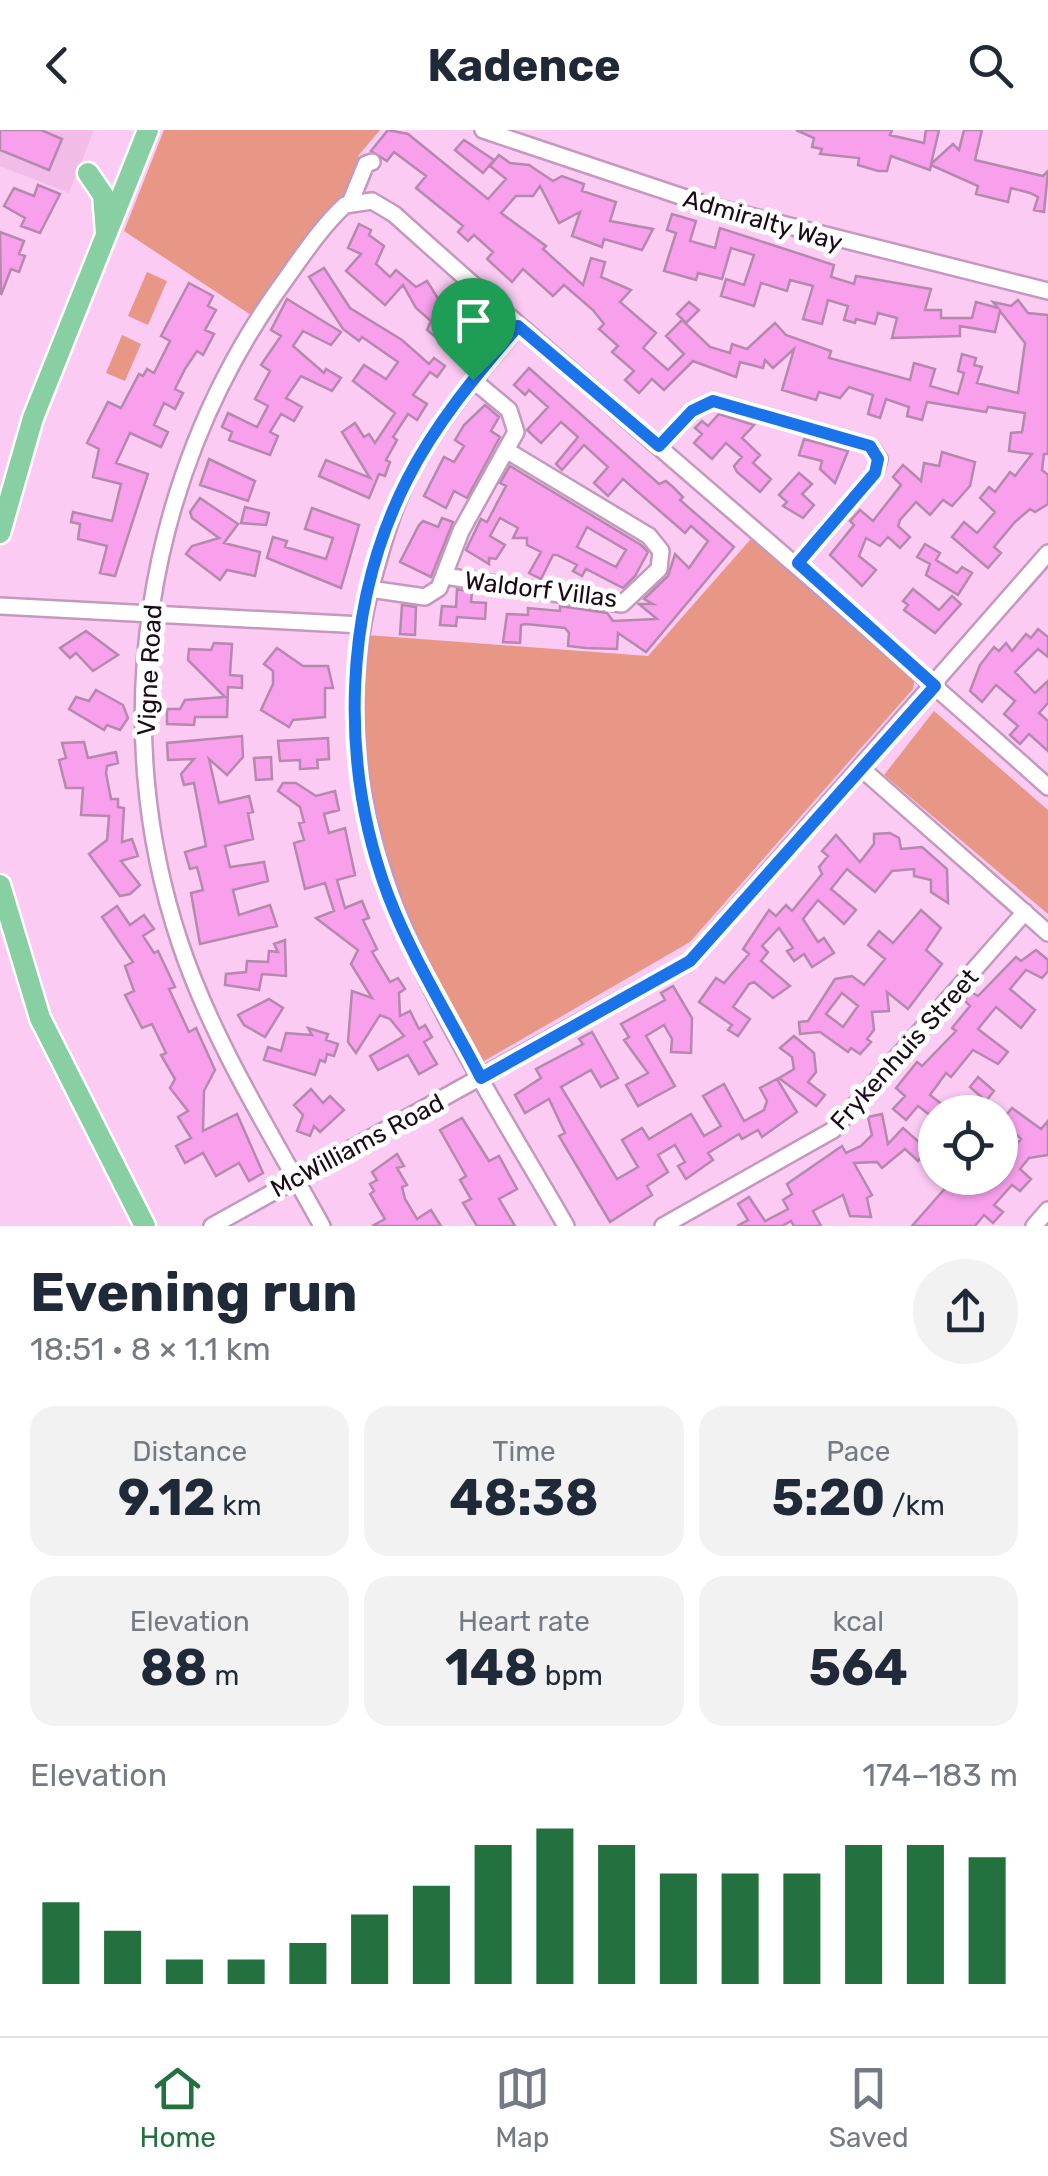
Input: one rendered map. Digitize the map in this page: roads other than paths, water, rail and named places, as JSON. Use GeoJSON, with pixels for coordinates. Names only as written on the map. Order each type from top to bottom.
{"type":"FeatureCollection","features":[{"type":"Feature","properties":{"kind":"main road"},"geometry":{"type":"LineString","coordinates":[[0,534],[32,418],[148,130]]}},
{"type":"Feature","properties":{"kind":"main road"},"geometry":{"type":"LineString","coordinates":[[88,174],[102,195],[106,240]]}},
{"type":"Feature","properties":{"kind":"main road"},"geometry":{"type":"LineString","coordinates":[[0,885],[40,1018],[144,1225]]}},
{"type":"Feature","properties":{"kind":"street","name":"Admiralty Way"},"geometry":{"type":"LineString","coordinates":[[483,130],[710,206],[1048,291]]}},
{"type":"Feature","properties":{"kind":"street","name":"Vigne Road"},"geometry":{"type":"LineString","coordinates":[[322,1226],[234,1066],[172,919],[161,871],[142,722],[148,612],[171,509],[202,418],[257,320],[317,237],[356,202],[353,187],[366,164],[372,162]]}},
{"type":"Feature","properties":{"kind":"street"},"geometry":{"type":"LineString","coordinates":[[356,202],[372,201],[394,214],[518,326],[798,563],[1048,787]]}},
{"type":"Feature","properties":{"kind":"street"},"geometry":{"type":"LineString","coordinates":[[518,326],[473,380],[404,485],[362,625],[354,740],[368,828],[400,923],[481,1078],[566,1226]]}},
{"type":"Feature","properties":{"kind":"street"},"geometry":{"type":"LineString","coordinates":[[473,380],[514,417],[516,432],[506,450]]}},
{"type":"Feature","properties":{"kind":"street"},"geometry":{"type":"LineString","coordinates":[[659,446],[692,411],[713,401],[870,446],[878,459],[875,473],[798,563]]}},
{"type":"Feature","properties":{"kind":"street","name":"Waldorf Villas"},"geometry":{"type":"LineString","coordinates":[[370,589],[425,597],[439,588],[462,531],[506,450],[649,536],[661,551],[659,569],[622,604],[445,576]]}},
{"type":"Feature","properties":{"kind":"street","name":"McWilliams Road"},"geometry":{"type":"LineString","coordinates":[[212,1226],[295,1176],[690,961],[1048,553]]}},
{"type":"Feature","properties":{"kind":"street"},"geometry":{"type":"LineString","coordinates":[[0,606],[362,625]]}},
{"type":"Feature","properties":{"kind":"street"},"geometry":{"type":"LineString","coordinates":[[862,768],[1048,933]]}},
{"type":"Feature","properties":{"kind":"street","name":"Frykenhuis Street"},"geometry":{"type":"LineString","coordinates":[[663,1226],[834,1130],[1025,912]]}},
{"type":"Feature","properties":{"kind":"street"},"geometry":{"type":"LineString","coordinates":[[1034,1226],[1048,1210]]}}]}
